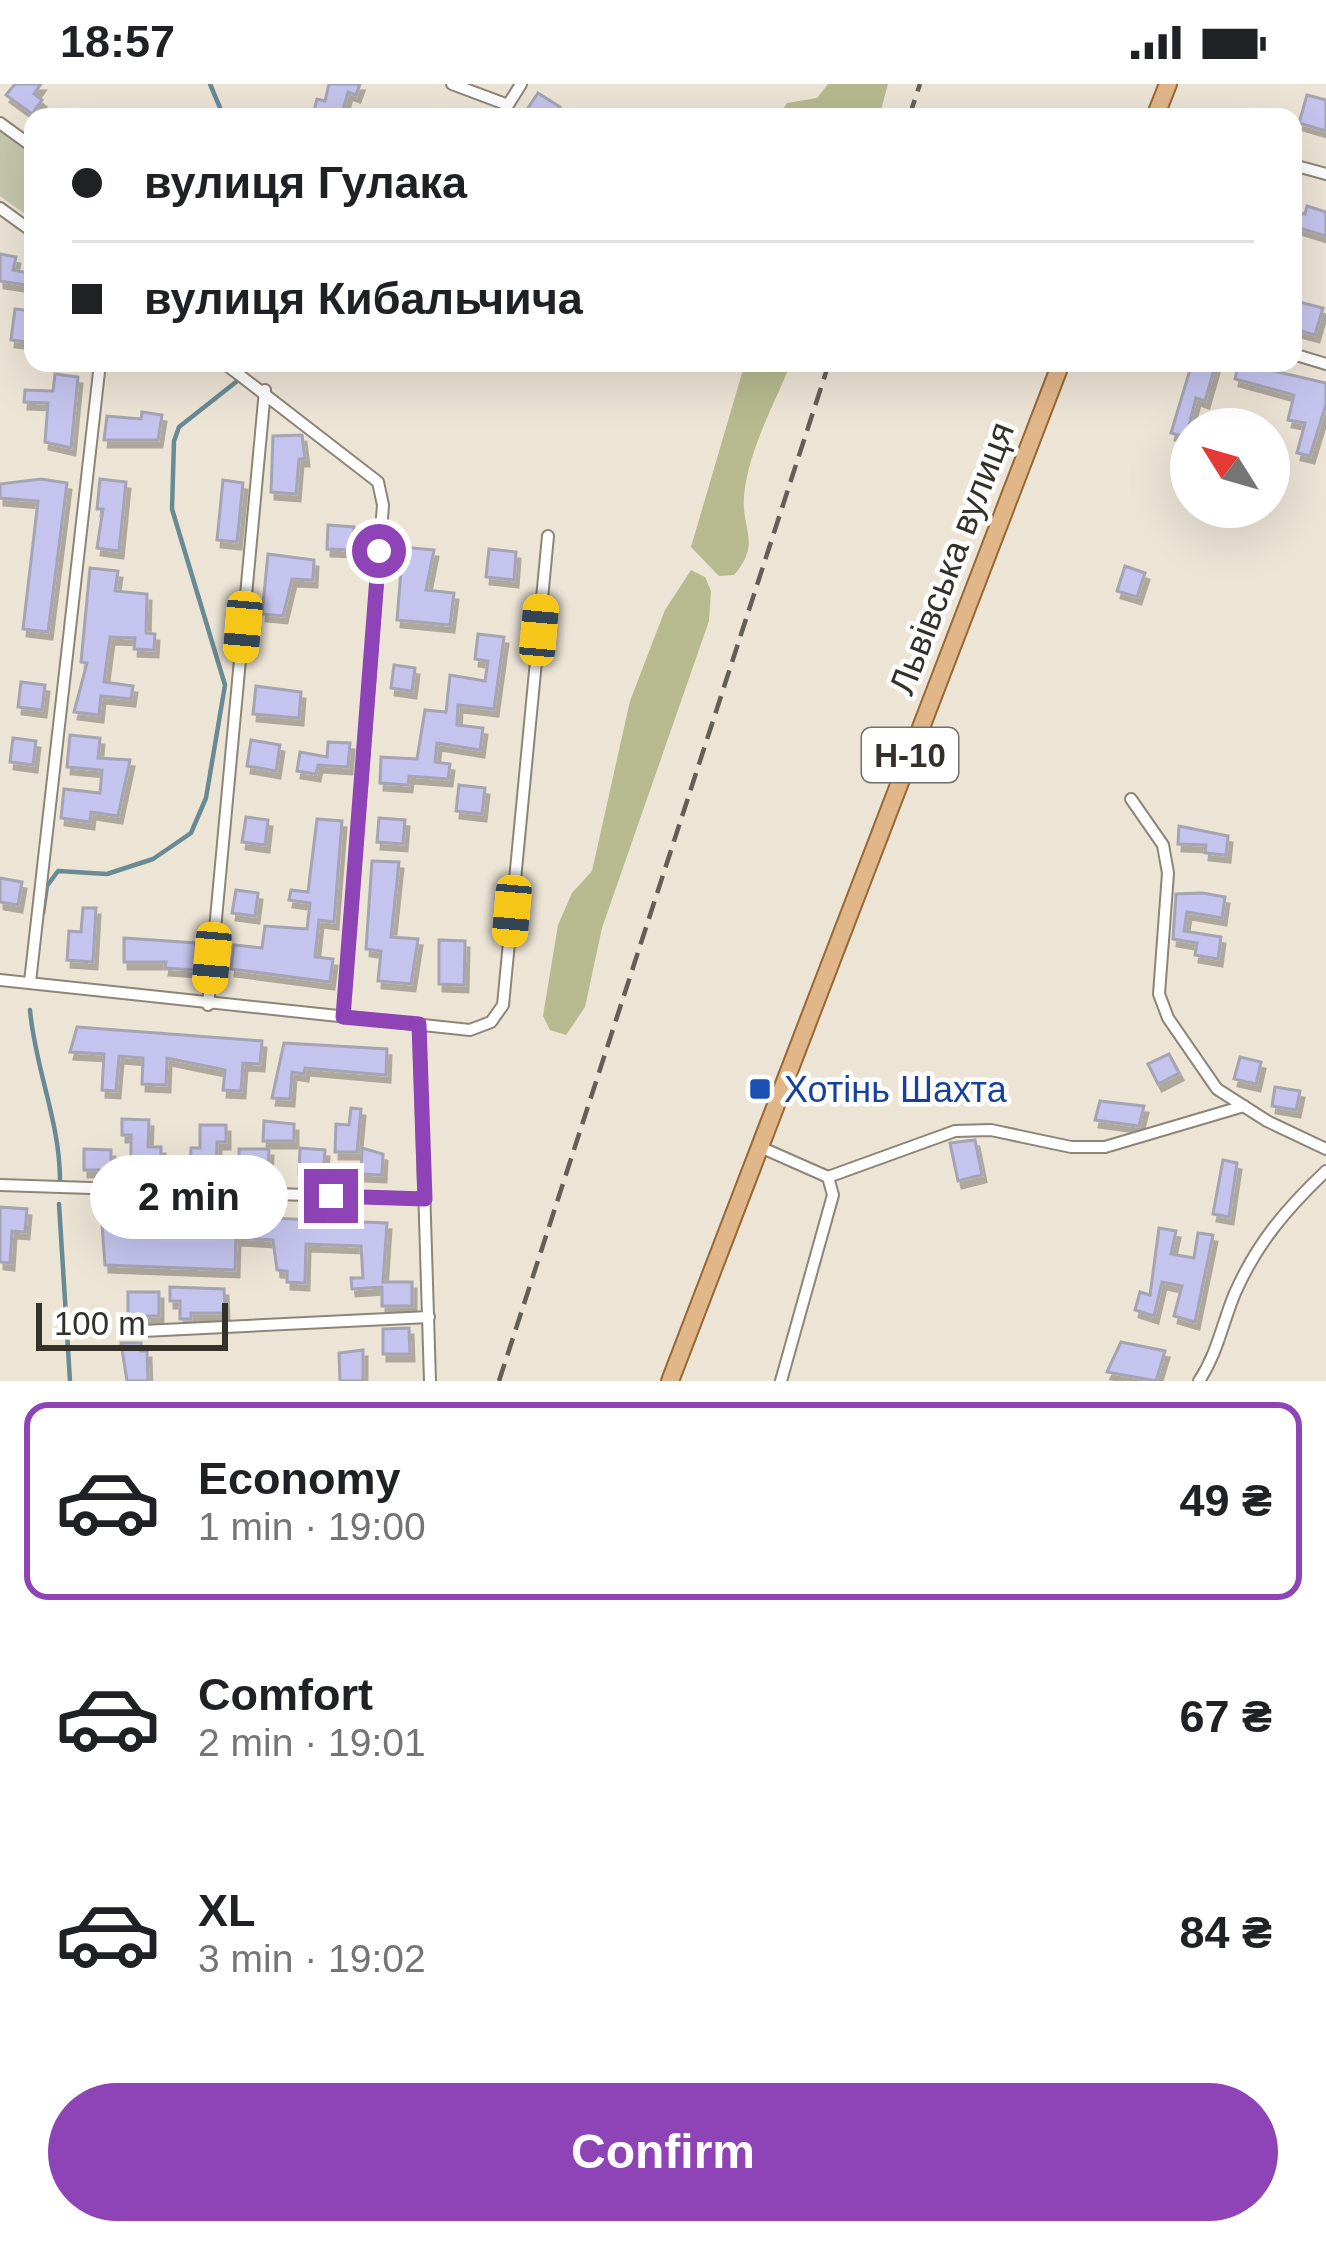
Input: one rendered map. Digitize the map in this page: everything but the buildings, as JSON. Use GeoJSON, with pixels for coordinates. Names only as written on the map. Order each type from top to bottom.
{"type":"FeatureCollection","features":[{"type":"Feature","properties":{"kind":"main road","name":"Львівська вулиця"},"geometry":{"type":"LineString","coordinates":[[670,1381],[1057,372]]}},
{"type":"Feature","properties":{"kind":"street"},"geometry":{"type":"LineString","coordinates":[[452,84],[508,105],[521,84]]}},
{"type":"Feature","properties":{"kind":"street"},"geometry":{"type":"LineString","coordinates":[[30,982],[99,372]]}},
{"type":"Feature","properties":{"kind":"street"},"geometry":{"type":"LineString","coordinates":[[238,372],[378,482],[380,491],[343,1017]]}},
{"type":"Feature","properties":{"kind":"street"},"geometry":{"type":"LineString","coordinates":[[208,1005],[265,390]]}},
{"type":"Feature","properties":{"kind":"street"},"geometry":{"type":"LineString","coordinates":[[0,980],[470,1030],[491,1022],[503,1005],[548,536]]}},
{"type":"Feature","properties":{"kind":"street"},"geometry":{"type":"LineString","coordinates":[[1131,799],[1162,845],[1168,873],[1160,961],[1163,1006],[1194,1062],[1217,1089],[1326,1149]]}},
{"type":"Feature","properties":{"kind":"street"},"geometry":{"type":"LineString","coordinates":[[419,1024],[430,1381]]}},
{"type":"Feature","properties":{"kind":"street"},"geometry":{"type":"LineString","coordinates":[[760,1147],[828,1177],[955,1131],[992,1130],[1071,1147],[1105,1148],[1244,1106]]}},
{"type":"Feature","properties":{"kind":"street"},"geometry":{"type":"LineString","coordinates":[[1199,1381],[1219,1351],[1234,1296],[1273,1222],[1326,1171]]}},
{"type":"Feature","properties":{"kind":"street"},"geometry":{"type":"LineString","coordinates":[[781,1381],[826,1228],[833,1195],[828,1177]]}},
{"type":"Feature","properties":{"kind":"street"},"geometry":{"type":"LineString","coordinates":[[0,1185],[425,1199]]}},
{"type":"Feature","properties":{"kind":"street"},"geometry":{"type":"LineString","coordinates":[[143,1330],[429,1317]]}},
{"type":"Feature","properties":{"kind":"green space"},"geometry":{"type":"Polygon","coordinates":[[[828,84],[888,84],[881,108],[784,108],[787,103],[817,98],[828,84]]]}},
{"type":"Feature","properties":{"kind":"green space"},"geometry":{"type":"Polygon","coordinates":[[[0,131],[24,148],[24,213],[0,196],[0,131]]]}},
{"type":"Feature","properties":{"kind":"green space"},"geometry":{"type":"Polygon","coordinates":[[[742,372],[787,372],[746,479],[749,545],[742,564],[734,575],[719,576],[691,547],[742,372]]]}},
{"type":"Feature","properties":{"kind":"green space"},"geometry":{"type":"Polygon","coordinates":[[[691,570],[705,577],[711,591],[709,621],[602,928],[585,1007],[566,1035],[550,1030],[543,1016],[558,925],[572,893],[592,871],[630,701],[665,610],[691,570]]]}},
{"type":"Feature","properties":{"kind":"waterway"},"geometry":{"type":"LineString","coordinates":[[210,84],[220,108]]}},
{"type":"Feature","properties":{"kind":"waterway"},"geometry":{"type":"LineString","coordinates":[[43,913],[47,886],[58,871],[107,874],[153,859],[191,833],[206,798],[225,685],[172,509],[174,441],[179,427],[241,378]]}},
{"type":"Feature","properties":{"kind":"waterway"},"geometry":{"type":"LineString","coordinates":[[30,1010],[60,1180]]}},
{"type":"Feature","properties":{"kind":"waterway"},"geometry":{"type":"LineString","coordinates":[[59,1204],[70,1381]]}},
{"type":"Feature","properties":{"kind":"railway"},"geometry":{"type":"LineString","coordinates":[[912,108],[920,84]]}},
{"type":"Feature","properties":{"kind":"railway"},"geometry":{"type":"LineString","coordinates":[[499,1381],[826,372]]}},
{"type":"Feature","properties":{"kind":"place","name":"Хотінь Шахта"},"geometry":{"type":"Point","coordinates":[760,1089]}},
{"type":"Feature","properties":{"kind":"route"},"geometry":{"type":"LineString","coordinates":[[331,1196],[425,1199],[419,1024],[343,1017],[379,551]]}}]}
